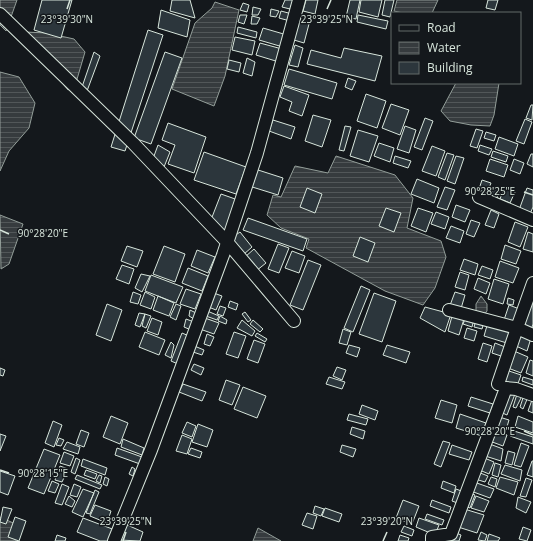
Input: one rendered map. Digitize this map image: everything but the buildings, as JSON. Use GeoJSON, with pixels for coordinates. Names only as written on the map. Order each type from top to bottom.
{"type":"FeatureCollection","features":[{"type":"Feature","properties":{"kind":"street"},"geometry":{"type":"LineString","coordinates":[[114,541],[152,450],[227,242],[257,153],[299,0]]}},
{"type":"Feature","properties":{"kind":"street"},"geometry":{"type":"LineString","coordinates":[[0,14],[133,143],[227,242],[294,321]]}},
{"type":"Feature","properties":{"kind":"street"},"geometry":{"type":"LineString","coordinates":[[478,197],[533,220]]}},
{"type":"Feature","properties":{"kind":"street"},"geometry":{"type":"LineString","coordinates":[[498,384],[533,283]]}},
{"type":"Feature","properties":{"kind":"street"},"geometry":{"type":"LineString","coordinates":[[449,310],[517,328],[533,335]]}},
{"type":"Feature","properties":{"kind":"street"},"geometry":{"type":"LineString","coordinates":[[432,541],[432,538],[450,534],[506,388],[516,389],[533,395]]}},
{"type":"Feature","properties":{"kind":"water"},"geometry":{"type":"Polygon","coordinates":[[[0,0],[17,0],[6,31],[0,25],[0,0]]]}},
{"type":"Feature","properties":{"kind":"water"},"geometry":{"type":"Polygon","coordinates":[[[397,0],[438,0],[432,12],[394,11],[397,0]]]}},
{"type":"Feature","properties":{"kind":"water"},"geometry":{"type":"Polygon","coordinates":[[[215,2],[239,10],[225,76],[214,106],[172,89],[195,23],[212,8],[215,2]]]}},
{"type":"Feature","properties":{"kind":"water"},"geometry":{"type":"Polygon","coordinates":[[[25,32],[47,33],[74,39],[85,52],[75,86],[68,90],[49,67],[25,32]]]}},
{"type":"Feature","properties":{"kind":"water"},"geometry":{"type":"Polygon","coordinates":[[[0,72],[19,77],[35,103],[29,128],[9,151],[0,171],[0,72]]]}},
{"type":"Feature","properties":{"kind":"water"},"geometry":{"type":"Polygon","coordinates":[[[455,84],[499,84],[494,115],[490,126],[471,125],[450,121],[441,111],[455,84]]]}},
{"type":"Feature","properties":{"kind":"water"},"geometry":{"type":"Polygon","coordinates":[[[336,156],[395,175],[413,198],[407,228],[441,241],[446,257],[435,288],[423,305],[385,291],[306,248],[309,239],[281,228],[267,215],[273,195],[281,197],[295,166],[328,173],[336,156]]]}},
{"type":"Feature","properties":{"kind":"water"},"geometry":{"type":"Polygon","coordinates":[[[0,215],[23,224],[9,264],[1,269],[0,215]]]}},
{"type":"Feature","properties":{"kind":"water"},"geometry":{"type":"Polygon","coordinates":[[[481,296],[487,304],[487,311],[483,316],[476,312],[476,304],[481,296]]]}},
{"type":"Feature","properties":{"kind":"water"},"geometry":{"type":"Polygon","coordinates":[[[0,517],[20,526],[16,541],[0,541],[0,517]]]}},
{"type":"Feature","properties":{"kind":"water"},"geometry":{"type":"Polygon","coordinates":[[[258,528],[281,541],[253,541],[258,528]]]}}]}
